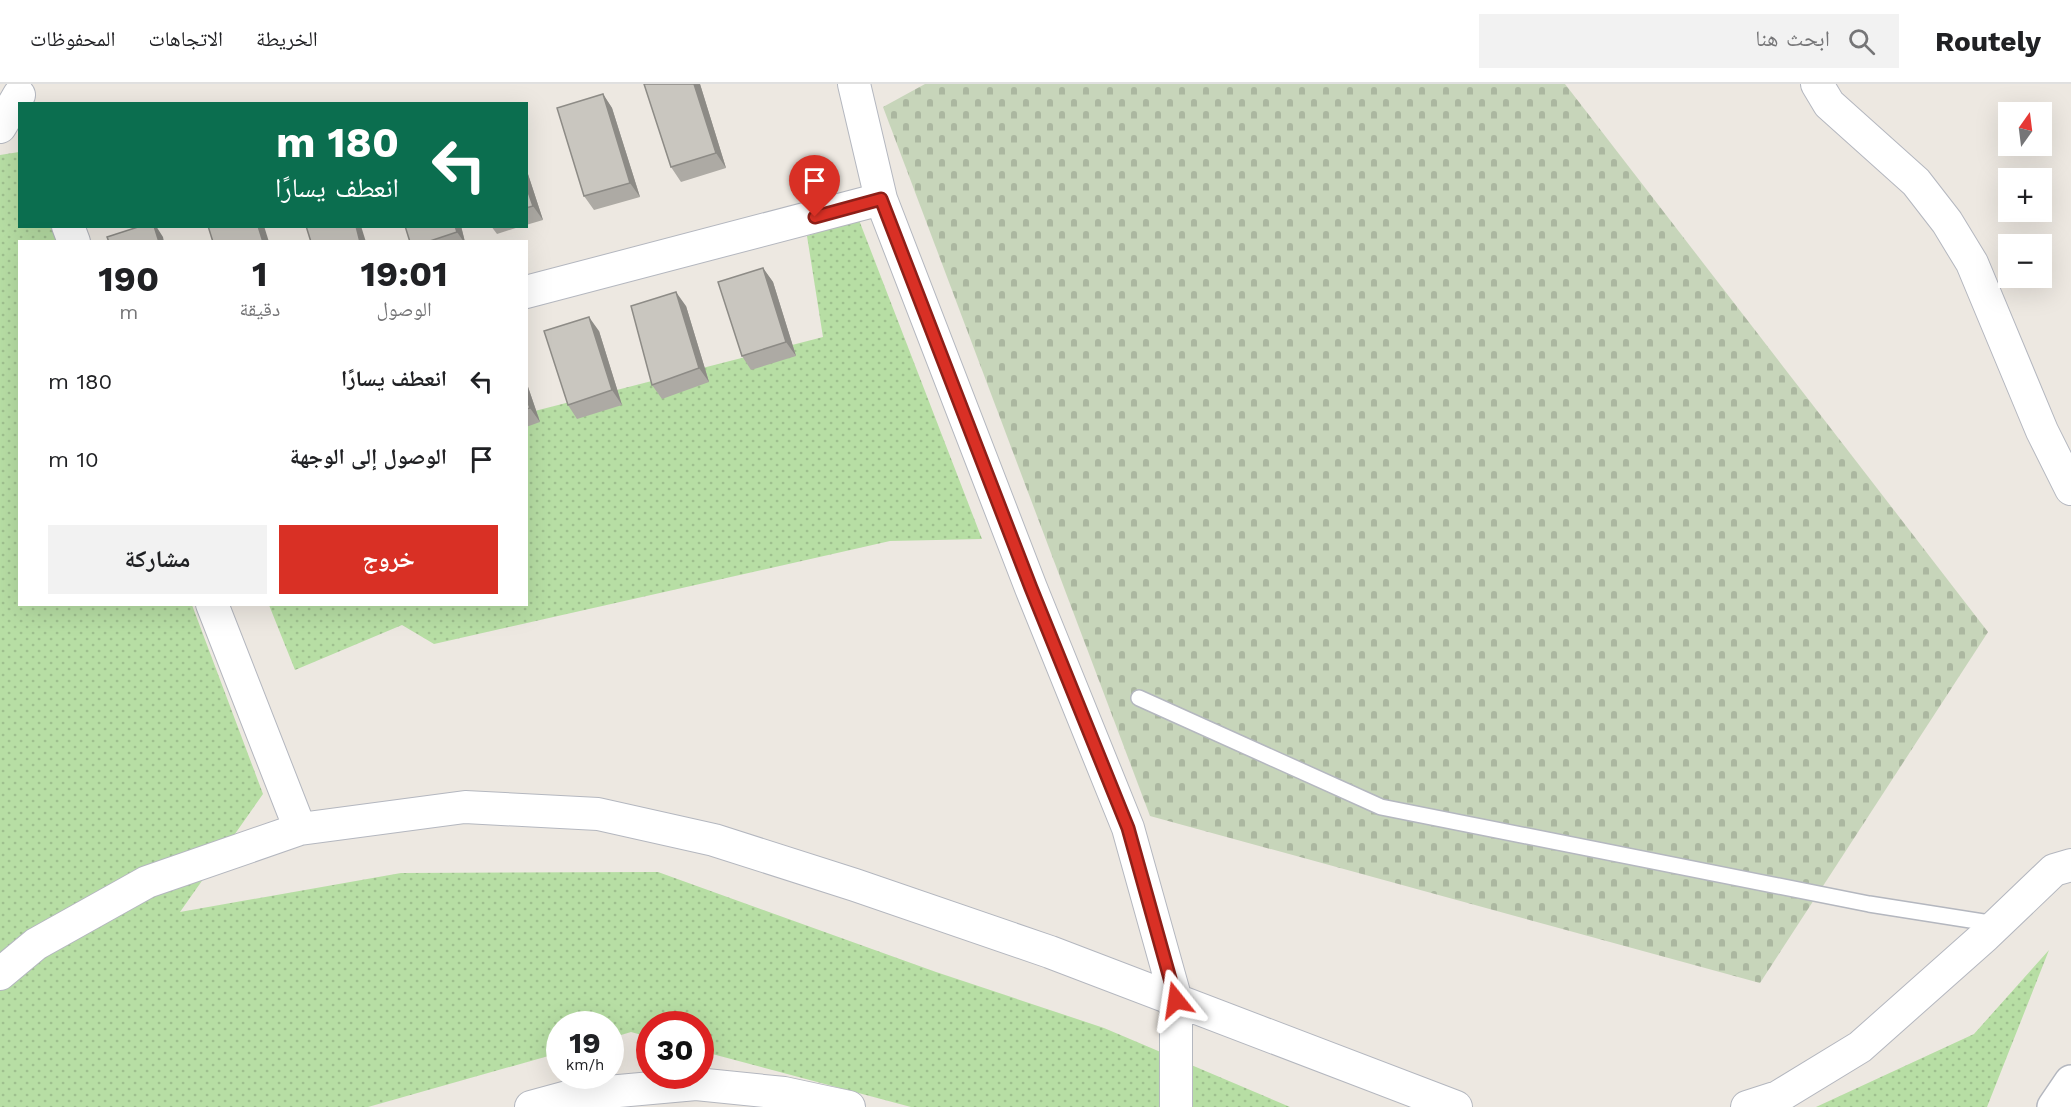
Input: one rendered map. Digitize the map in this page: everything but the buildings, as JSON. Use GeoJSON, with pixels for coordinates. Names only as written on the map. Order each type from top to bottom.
{"type":"FeatureCollection","features":[{"type":"Feature","properties":{"kind":"main road"},"geometry":{"type":"LineString","coordinates":[[2054,1107],[2071,1082]]}},
{"type":"Feature","properties":{"kind":"street"},"geometry":{"type":"LineString","coordinates":[[854,84],[881,199],[1031,588],[1128,828],[1176,1000],[1176,1107]]}},
{"type":"Feature","properties":{"kind":"street"},"geometry":{"type":"LineString","coordinates":[[1816,84],[1829,104],[1916,182],[1947,222],[1972,263],[2042,431],[2071,489]]}},
{"type":"Feature","properties":{"kind":"street"},"geometry":{"type":"LineString","coordinates":[[0,127],[18,94]]}},
{"type":"Feature","properties":{"kind":"street"},"geometry":{"type":"LineString","coordinates":[[528,291],[881,199]]}},
{"type":"Feature","properties":{"kind":"street"},"geometry":{"type":"LineString","coordinates":[[213,606],[300,829]]}},
{"type":"Feature","properties":{"kind":"street"},"geometry":{"type":"LineString","coordinates":[[0,974],[36,944],[147,882],[300,829],[465,807],[598,814],[714,840],[855,885],[1050,952],[1456,1107]]}},
{"type":"Feature","properties":{"kind":"street"},"geometry":{"type":"LineString","coordinates":[[1747,1107],[1778,1097],[1860,1047],[2054,870],[2071,865]]}},
{"type":"Feature","properties":{"kind":"street"},"geometry":{"type":"LineString","coordinates":[[531,1107],[575,1095],[696,1084],[784,1093],[849,1107]]}},
{"type":"Feature","properties":{"kind":"lane"},"geometry":{"type":"LineString","coordinates":[[1140,698],[1381,807],[1869,904],[1997,924]]}},
{"type":"Feature","properties":{"kind":"green space"},"geometry":{"type":"Polygon","coordinates":[[[925,84],[1565,84],[1988,632],[1760,983],[1150,816],[883,107],[925,84]]]}},
{"type":"Feature","properties":{"kind":"green space"},"geometry":{"type":"Polygon","coordinates":[[[18,152],[18,228],[51,228],[57,240],[18,240],[18,606],[192,606],[263,794],[180,912],[401,873],[658,872],[936,972],[1104,1028],[1290,1107],[911,1107],[714,1054],[714,1011],[636,1011],[636,1033],[624,1034],[624,1011],[546,1011],[546,1057],[368,1107],[0,1107],[0,155],[18,152]]]}},
{"type":"Feature","properties":{"kind":"green space"},"geometry":{"type":"Polygon","coordinates":[[[859,220],[982,539],[890,541],[434,644],[402,625],[295,670],[269,606],[528,606],[528,413],[823,337],[807,236],[859,220]]]}},
{"type":"Feature","properties":{"kind":"green space"},"geometry":{"type":"Polygon","coordinates":[[[2049,950],[1987,1107],[1816,1107],[1974,1034],[2049,950]]]}},
{"type":"Feature","properties":{"kind":"route"},"geometry":{"type":"LineString","coordinates":[[815,217],[881,199],[1031,588],[1128,828],[1176,1000]]}}]}
